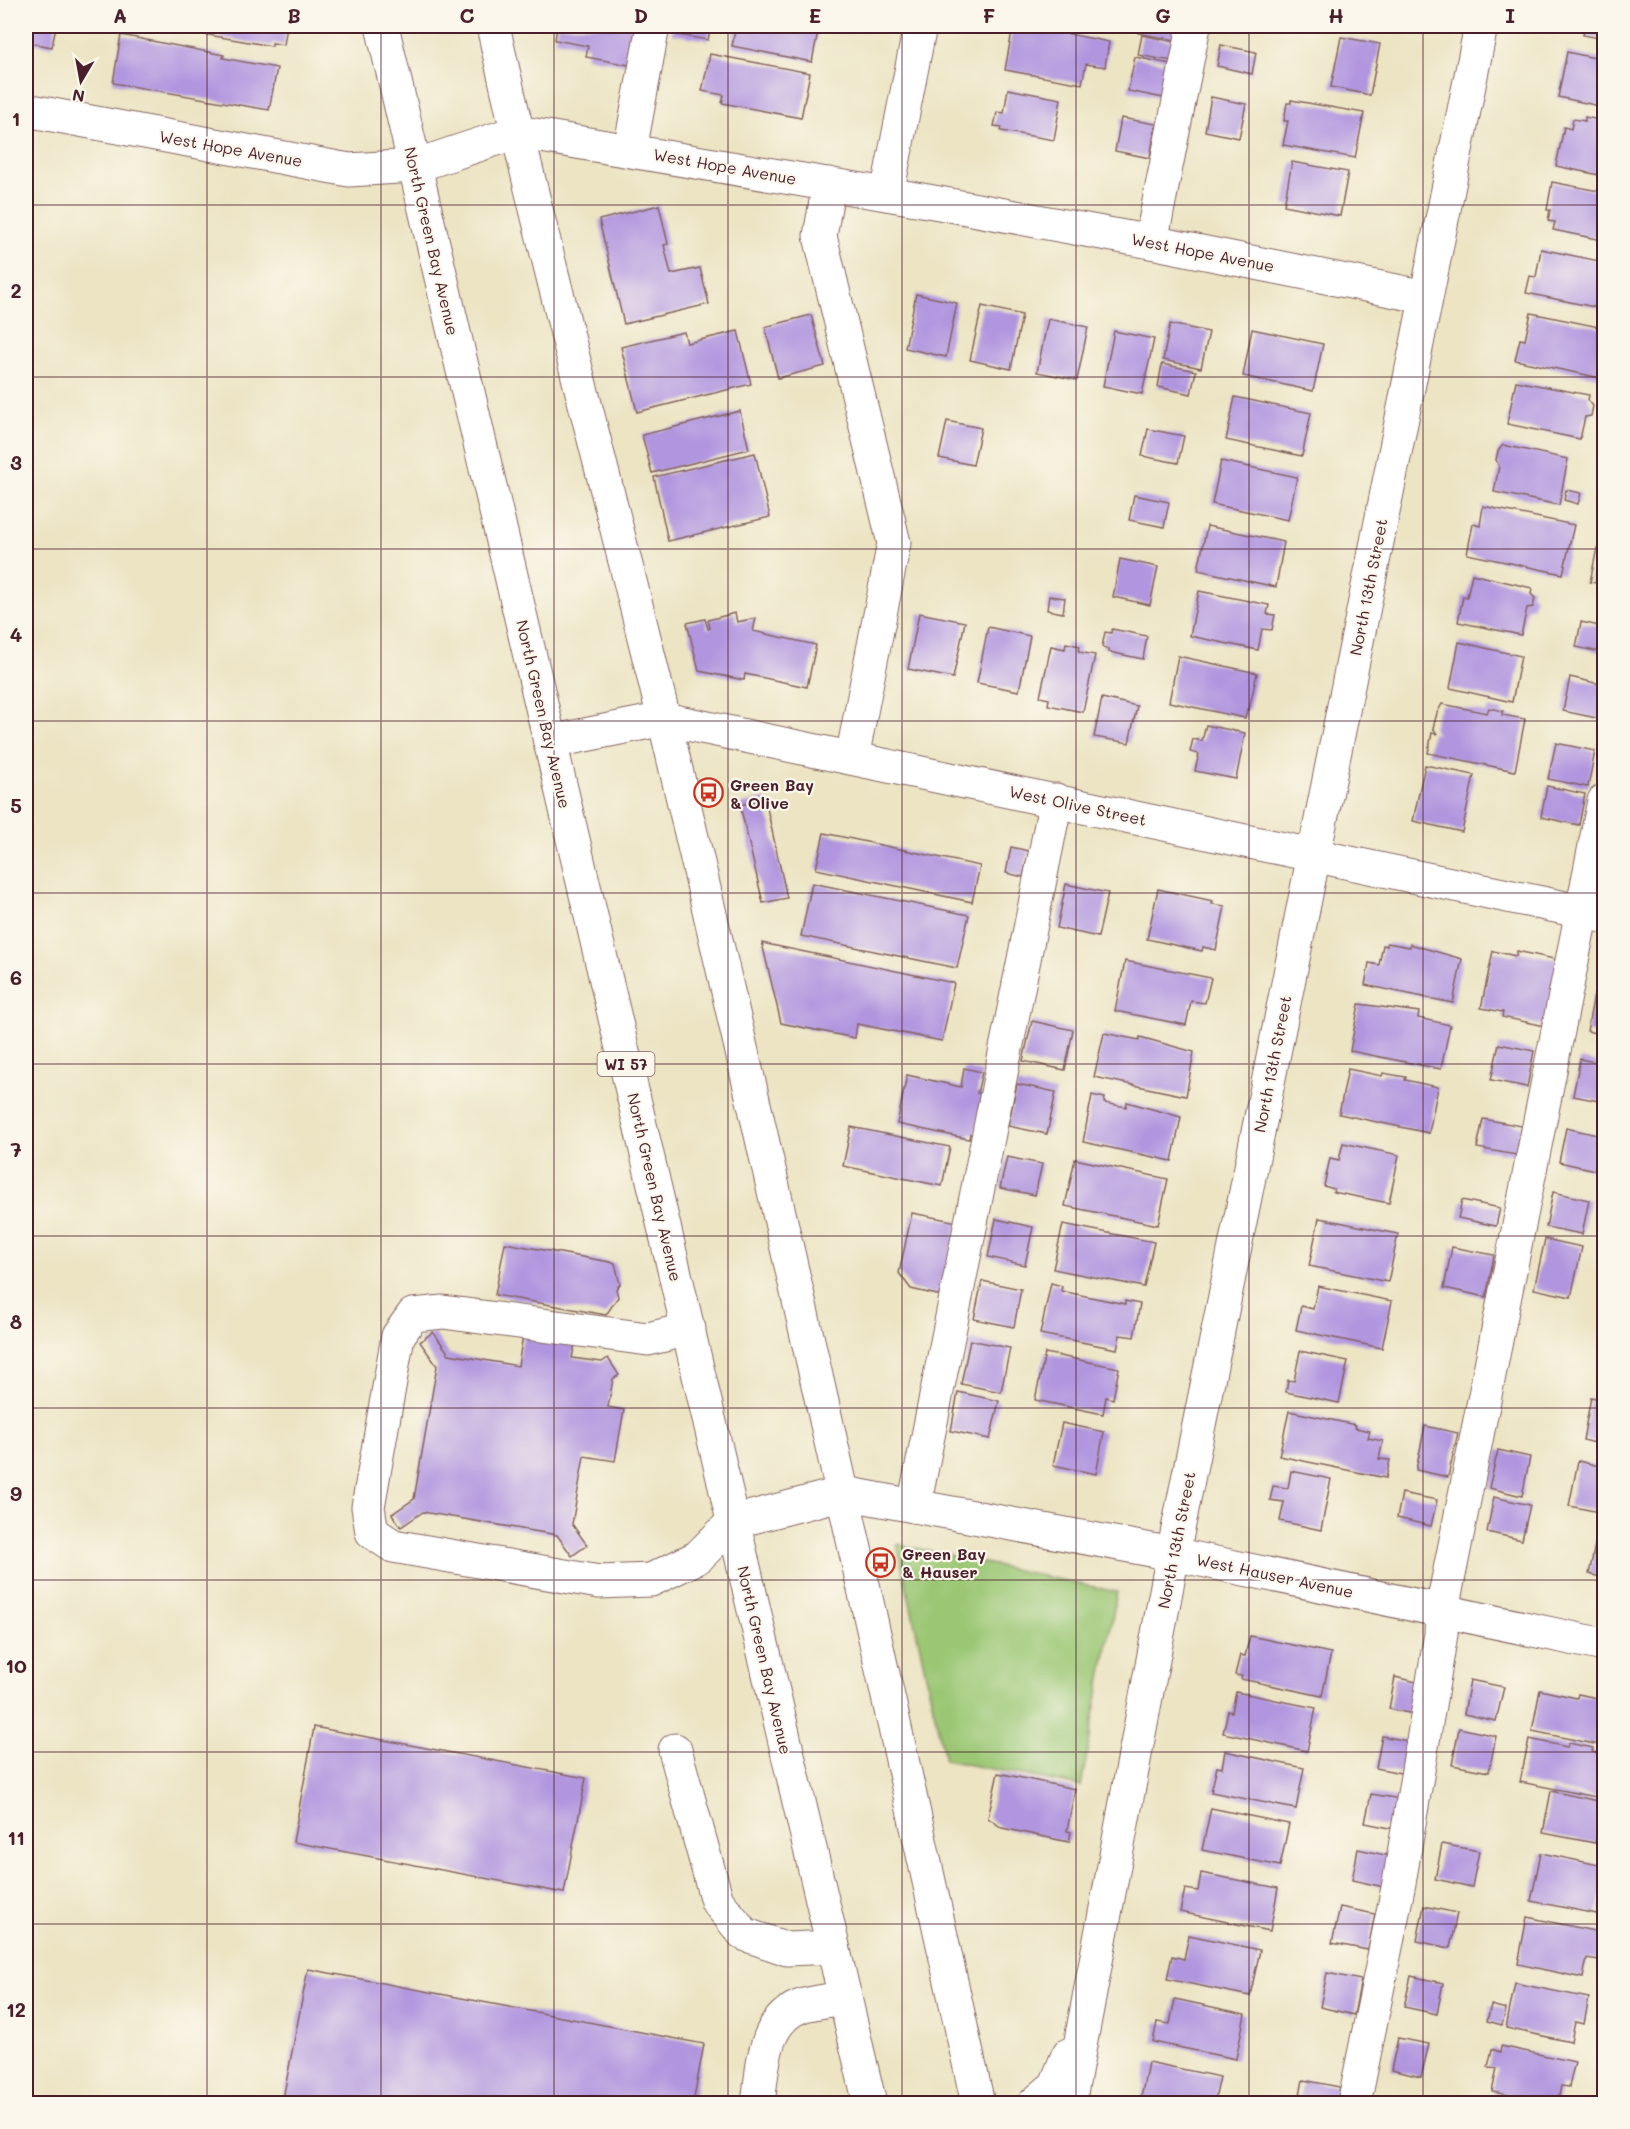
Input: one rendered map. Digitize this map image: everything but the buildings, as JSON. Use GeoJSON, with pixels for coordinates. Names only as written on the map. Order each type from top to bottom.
{"type":"FeatureCollection","features":[{"type":"Feature","properties":{"kind":"street","name":"North Green Bay Avenue"},"geometry":{"type":"LineString","coordinates":[[382,26],[870,2103]]}},
{"type":"Feature","properties":{"kind":"street"},"geometry":{"type":"LineString","coordinates":[[493,26],[517,132],[664,719],[844,1493],[978,2103]]}},
{"type":"Feature","properties":{"kind":"street"},"geometry":{"type":"LineString","coordinates":[[630,150],[653,26]]}},
{"type":"Feature","properties":{"kind":"street"},"geometry":{"type":"LineString","coordinates":[[887,194],[920,26]]}},
{"type":"Feature","properties":{"kind":"street"},"geometry":{"type":"LineString","coordinates":[[1151,242],[1194,26]]}},
{"type":"Feature","properties":{"kind":"street","name":"North 13th Street"},"geometry":{"type":"LineString","coordinates":[[1069,2103],[1173,1554],[1481,26]]}},
{"type":"Feature","properties":{"kind":"street","name":"West Hope Avenue"},"geometry":{"type":"LineString","coordinates":[[26,110],[349,170],[415,166],[517,132],[887,194],[1151,242],[1426,297]]}},
{"type":"Feature","properties":{"kind":"street"},"geometry":{"type":"LineString","coordinates":[[829,184],[820,236],[894,543],[852,758]]}},
{"type":"Feature","properties":{"kind":"street","name":"West Olive Street"},"geometry":{"type":"LineString","coordinates":[[550,742],[664,719],[1593,914]]}},
{"type":"Feature","properties":{"kind":"street"},"geometry":{"type":"LineString","coordinates":[[915,1506],[1056,800]]}},
{"type":"Feature","properties":{"kind":"street"},"geometry":{"type":"LineString","coordinates":[[1354,2103],[1399,1883],[1442,1634],[1442,1610],[1593,914],[1605,801]]}},
{"type":"Feature","properties":{"kind":"street"},"geometry":{"type":"LineString","coordinates":[[689,1329],[648,1340],[443,1312],[413,1315],[398,1336],[368,1507],[372,1532],[393,1546],[599,1582],[651,1580],[698,1557],[733,1522]]}},
{"type":"Feature","properties":{"kind":"street","name":"West Hauser Avenue"},"geometry":{"type":"LineString","coordinates":[[733,1522],[844,1493],[1173,1554],[1605,1645]]}},
{"type":"Feature","properties":{"kind":"street"},"geometry":{"type":"LineString","coordinates":[[675,1750],[717,1901],[744,1934],[787,1949],[833,1947]]}},
{"type":"Feature","properties":{"kind":"street"},"geometry":{"type":"LineString","coordinates":[[758,2103],[766,2052],[774,2024],[801,2006],[845,1997]]}},
{"type":"Feature","properties":{"kind":"street"},"geometry":{"type":"LineString","coordinates":[[1034,2103],[1056,2085],[1084,2018]]}},
{"type":"Feature","properties":{"kind":"green space"},"geometry":{"type":"Polygon","coordinates":[[[897,1544],[1117,1592],[1081,1786],[945,1760],[897,1544]]]}},
{"type":"Feature","properties":{"kind":"place","name":"Green Bay & Olive"},"geometry":{"type":"Point","coordinates":[709,793]}},
{"type":"Feature","properties":{"kind":"place","name":"Green Bay & Hauser"},"geometry":{"type":"Point","coordinates":[881,1562]}}]}
